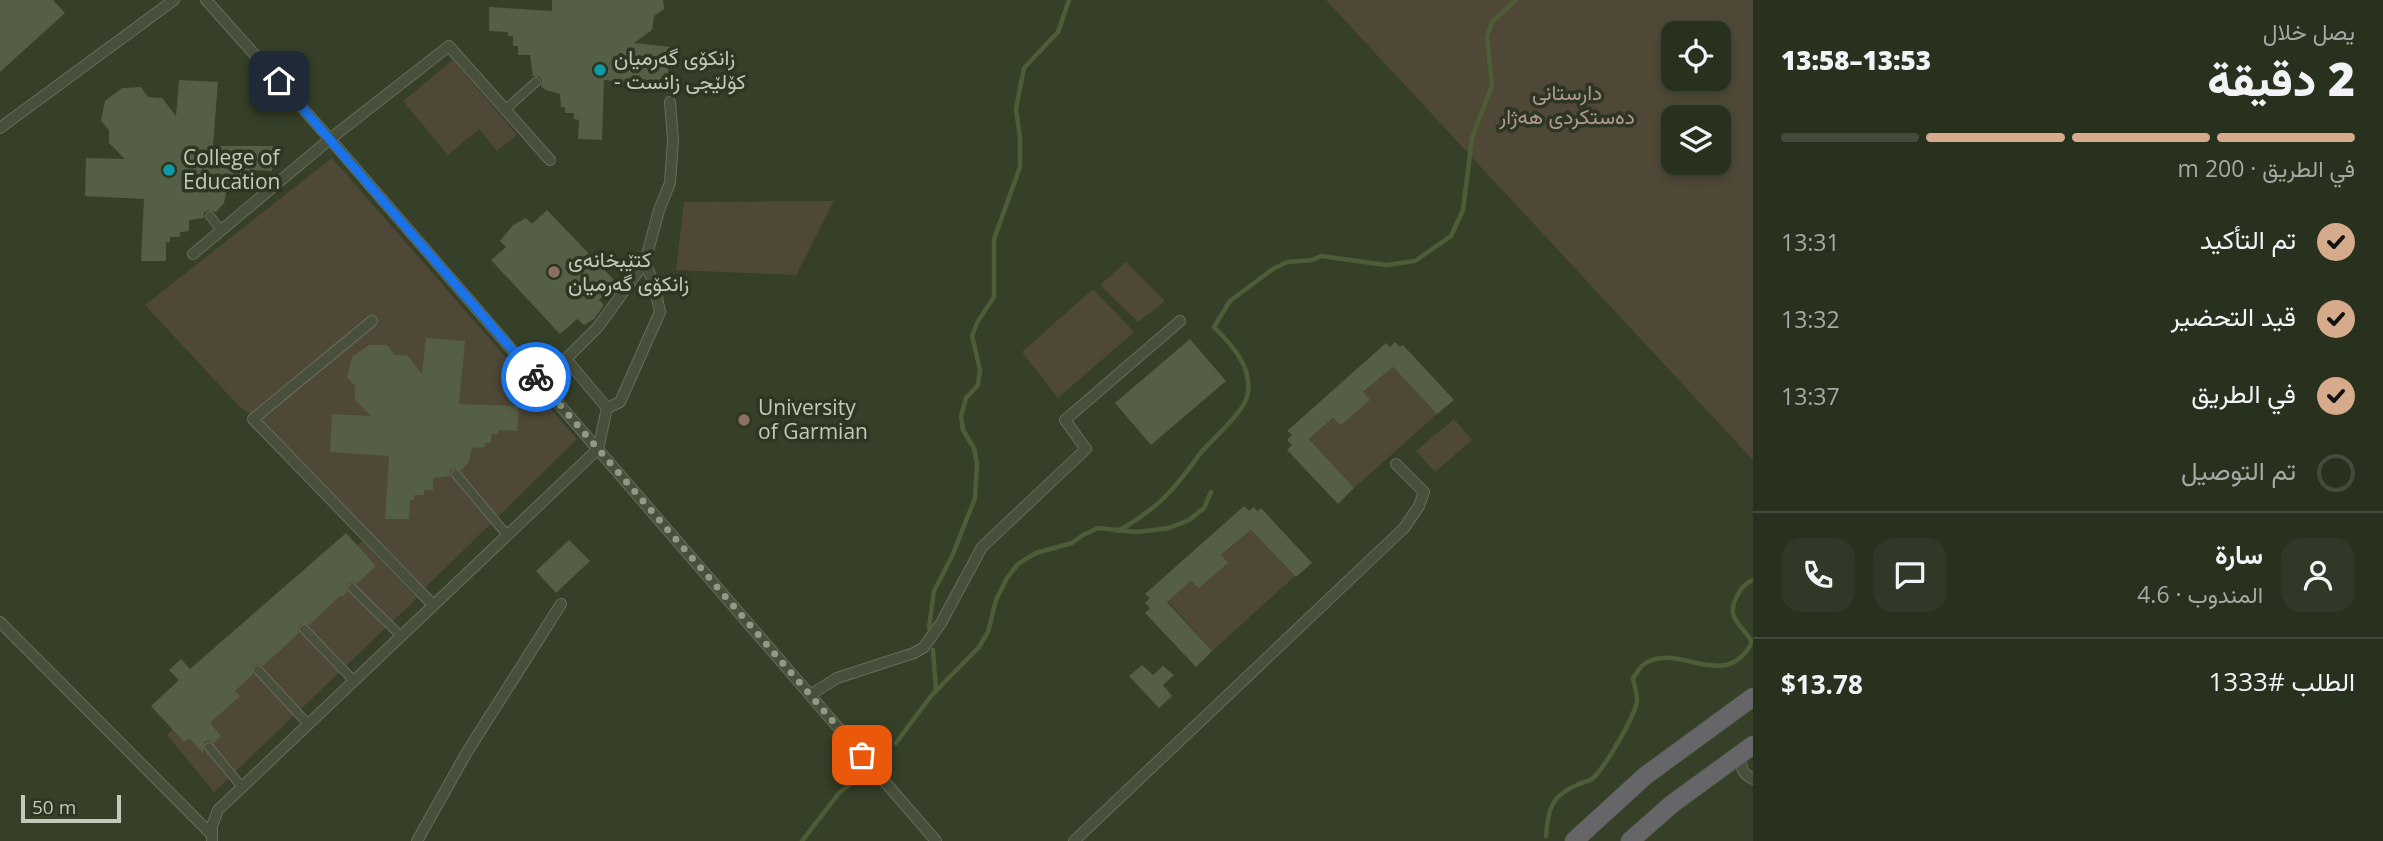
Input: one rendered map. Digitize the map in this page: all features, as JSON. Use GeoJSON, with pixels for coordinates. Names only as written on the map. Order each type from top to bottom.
{"type":"FeatureCollection","features":[{"type":"Feature","properties":{"kind":"highway"},"geometry":{"type":"LineString","coordinates":[[1574,841],[1645,776],[1753,696]]}},
{"type":"Feature","properties":{"kind":"highway"},"geometry":{"type":"LineString","coordinates":[[1630,841],[1672,804],[1746,749]]}},
{"type":"Feature","properties":{"kind":"street"},"geometry":{"type":"LineString","coordinates":[[0,128],[174,0]]}},
{"type":"Feature","properties":{"kind":"street"},"geometry":{"type":"LineString","coordinates":[[206,0],[331,139],[936,841]]}},
{"type":"Feature","properties":{"kind":"street"},"geometry":{"type":"LineString","coordinates":[[193,254],[331,139],[449,46],[550,160]]}},
{"type":"Feature","properties":{"kind":"street"},"geometry":{"type":"LineString","coordinates":[[506,109],[536,82]]}},
{"type":"Feature","properties":{"kind":"street"},"geometry":{"type":"LineString","coordinates":[[607,408],[566,359],[598,327],[645,262],[659,210],[670,183],[673,140],[670,102]]}},
{"type":"Feature","properties":{"kind":"street"},"geometry":{"type":"LineString","coordinates":[[210,216],[221,230]]}},
{"type":"Feature","properties":{"kind":"street"},"geometry":{"type":"LineString","coordinates":[[607,408],[620,402],[660,312],[654,284],[645,262]]}},
{"type":"Feature","properties":{"kind":"street"},"geometry":{"type":"LineString","coordinates":[[372,321],[253,419],[433,605]]}},
{"type":"Feature","properties":{"kind":"street"},"geometry":{"type":"LineString","coordinates":[[810,695],[837,678],[914,653],[923,647],[941,623],[982,547],[1086,449],[1065,420],[1180,321]]}},
{"type":"Feature","properties":{"kind":"street"},"geometry":{"type":"LineString","coordinates":[[211,838],[218,810],[598,449],[607,408]]}},
{"type":"Feature","properties":{"kind":"street"},"geometry":{"type":"LineString","coordinates":[[1074,841],[1404,528],[1419,506],[1424,492],[1396,464]]}},
{"type":"Feature","properties":{"kind":"street"},"geometry":{"type":"LineString","coordinates":[[456,474],[507,535]]}},
{"type":"Feature","properties":{"kind":"street"},"geometry":{"type":"LineString","coordinates":[[352,588],[401,636]]}},
{"type":"Feature","properties":{"kind":"street"},"geometry":{"type":"LineString","coordinates":[[417,841],[467,752],[561,604]]}},
{"type":"Feature","properties":{"kind":"street"},"geometry":{"type":"LineString","coordinates":[[0,622],[211,838]]}},
{"type":"Feature","properties":{"kind":"street"},"geometry":{"type":"LineString","coordinates":[[304,629],[354,681]]}},
{"type":"Feature","properties":{"kind":"street"},"geometry":{"type":"LineString","coordinates":[[258,670],[308,724]]}},
{"type":"Feature","properties":{"kind":"street"},"geometry":{"type":"LineString","coordinates":[[209,747],[242,787]]}},
{"type":"Feature","properties":{"kind":"street"},"geometry":{"type":"LineString","coordinates":[[1746,749],[1742,770],[1753,779]]}},
{"type":"Feature","properties":{"kind":"green space","name":"دارستانی دەستکردی هەژار"},"geometry":{"type":"Polygon","coordinates":[[[1326,0],[1753,0],[1753,460],[1326,0]]]}},
{"type":"Feature","properties":{"kind":"green space"},"geometry":{"type":"Polygon","coordinates":[[[453,60],[517,135],[497,151],[479,129],[448,155],[403,101],[453,60]]]}},
{"type":"Feature","properties":{"kind":"green space"},"geometry":{"type":"Polygon","coordinates":[[[332,158],[577,439],[425,588],[268,426],[239,406],[145,305],[332,158]]]}},
{"type":"Feature","properties":{"kind":"green space"},"geometry":{"type":"Polygon","coordinates":[[[834,201],[796,275],[676,270],[684,202],[834,201]]]}},
{"type":"Feature","properties":{"kind":"green space"},"geometry":{"type":"Polygon","coordinates":[[[1126,262],[1165,301],[1138,322],[1100,285],[1126,262]]]}},
{"type":"Feature","properties":{"kind":"green space"},"geometry":{"type":"Polygon","coordinates":[[[1093,289],[1134,332],[1058,398],[1022,352],[1093,289]]]}},
{"type":"Feature","properties":{"kind":"green space"},"geometry":{"type":"Polygon","coordinates":[[[1393,367],[1437,414],[1354,488],[1309,439],[1393,367]]]}},
{"type":"Feature","properties":{"kind":"green space"},"geometry":{"type":"Polygon","coordinates":[[[1454,419],[1472,440],[1435,472],[1416,451],[1454,419]]]}},
{"type":"Feature","properties":{"kind":"green space"},"geometry":{"type":"Polygon","coordinates":[[[1251,530],[1295,576],[1212,651],[1168,601],[1251,530]]]}},
{"type":"Feature","properties":{"kind":"green space"},"geometry":{"type":"Polygon","coordinates":[[[362,541],[417,598],[214,792],[167,735],[362,541]]]}},
{"type":"Feature","properties":{"kind":"building"},"geometry":{"type":"Polygon","coordinates":[[[0,0],[53,0],[65,13],[0,72],[0,0]]]}},
{"type":"Feature","properties":{"kind":"building","name":"زانکۆی گەرمیان - کۆلێجی زانست"},"geometry":{"type":"Polygon","coordinates":[[[552,0],[663,0],[664,9],[654,16],[652,30],[634,43],[670,47],[667,86],[604,80],[602,140],[578,139],[579,120],[574,119],[574,113],[565,113],[565,107],[561,107],[560,94],[546,90],[541,86],[540,77],[533,76],[530,55],[518,55],[518,46],[513,46],[513,36],[508,36],[508,32],[489,31],[489,7],[552,11],[552,0]]]}},
{"type":"Feature","properties":{"kind":"building","name":"College of Education"},"geometry":{"type":"Polygon","coordinates":[[[179,80],[218,82],[213,146],[273,146],[272,171],[253,170],[253,175],[246,175],[246,183],[240,184],[240,188],[227,189],[224,203],[216,212],[208,210],[204,213],[204,218],[189,220],[189,231],[180,232],[180,237],[170,237],[170,242],[166,242],[166,261],[141,261],[144,199],[85,196],[86,158],[125,159],[109,143],[109,130],[101,121],[105,101],[122,88],[141,87],[148,97],[162,98],[176,116],[179,80]]]}},
{"type":"Feature","properties":{"kind":"building","name":"کتێبخانەی زانکۆی گەرمیان"},"geometry":{"type":"Polygon","coordinates":[[[547,210],[617,283],[599,300],[604,305],[594,319],[584,325],[577,319],[560,334],[491,260],[506,247],[500,241],[513,225],[526,218],[532,224],[547,210]]]}},
{"type":"Feature","properties":{"kind":"building"},"geometry":{"type":"Polygon","coordinates":[[[426,338],[465,341],[459,404],[519,406],[517,431],[499,430],[498,434],[491,434],[491,443],[485,443],[485,447],[472,448],[469,462],[461,470],[454,468],[450,471],[450,476],[433,478],[433,490],[424,490],[424,495],[414,495],[414,500],[410,500],[409,519],[385,519],[389,456],[330,452],[332,414],[371,416],[355,400],[355,386],[347,377],[352,357],[369,345],[387,345],[395,355],[408,356],[422,374],[426,338]]]}},
{"type":"Feature","properties":{"kind":"building"},"geometry":{"type":"Polygon","coordinates":[[[1190,339],[1226,381],[1151,445],[1115,403],[1190,339]]]}},
{"type":"Feature","properties":{"kind":"building"},"geometry":{"type":"Polygon","coordinates":[[[1395,342],[1400,347],[1403,345],[1454,400],[1437,414],[1393,367],[1363,392],[1370,400],[1341,425],[1333,418],[1309,439],[1354,488],[1338,504],[1287,450],[1292,445],[1287,440],[1292,435],[1287,431],[1386,343],[1390,347],[1395,342]]]}},
{"type":"Feature","properties":{"kind":"building"},"geometry":{"type":"Polygon","coordinates":[[[1244,506],[1249,511],[1254,507],[1257,511],[1261,508],[1312,563],[1296,577],[1251,530],[1221,555],[1228,563],[1199,588],[1191,581],[1167,602],[1212,651],[1196,667],[1145,613],[1150,608],[1145,603],[1150,598],[1145,594],[1244,506]]]}},
{"type":"Feature","properties":{"kind":"building"},"geometry":{"type":"Polygon","coordinates":[[[346,533],[376,566],[357,584],[348,583],[347,592],[309,625],[300,624],[299,633],[263,666],[253,666],[253,674],[235,691],[240,696],[210,723],[221,736],[214,743],[209,740],[204,742],[203,753],[189,738],[184,742],[151,706],[179,680],[169,670],[181,659],[190,669],[346,533]]]}},
{"type":"Feature","properties":{"kind":"building"},"geometry":{"type":"Polygon","coordinates":[[[569,540],[590,561],[556,593],[536,571],[569,540]]]}},
{"type":"Feature","properties":{"kind":"building"},"geometry":{"type":"Polygon","coordinates":[[[1142,665],[1153,675],[1163,666],[1174,675],[1163,685],[1172,696],[1159,708],[1129,676],[1142,665]]]}},
{"type":"Feature","properties":{"kind":"waterway"},"geometry":{"type":"LineString","coordinates":[[929,628],[934,591],[953,554],[975,498],[977,463],[974,448],[963,430],[961,416],[966,398],[978,385],[980,370],[972,336],[978,321],[994,297],[994,239],[1020,167],[1016,109],[1024,68],[1058,32],[1069,0]]}},
{"type":"Feature","properties":{"kind":"waterway"},"geometry":{"type":"LineString","coordinates":[[1118,531],[1144,515],[1167,495],[1234,417],[1247,397],[1247,376],[1240,358],[1214,327],[1230,301],[1273,269],[1287,262],[1312,260],[1321,256],[1386,265],[1415,261],[1451,236],[1463,210],[1472,138],[1492,85],[1487,37],[1492,22],[1516,0]]}},
{"type":"Feature","properties":{"kind":"waterway"},"geometry":{"type":"LineString","coordinates":[[896,743],[931,696],[979,647],[988,632],[996,600],[1018,564],[1036,553],[1072,543],[1098,528],[1137,532],[1169,528],[1189,520],[1204,508],[1211,492]]}},
{"type":"Feature","properties":{"kind":"waterway"},"geometry":{"type":"LineString","coordinates":[[1546,836],[1552,804],[1568,789],[1592,779],[1619,741],[1635,707],[1637,697],[1633,678],[1642,666],[1656,659],[1670,658],[1714,666],[1728,664],[1741,657],[1752,642],[1736,620],[1733,610],[1740,590],[1753,580]]}},
{"type":"Feature","properties":{"kind":"waterway"},"geometry":{"type":"LineString","coordinates":[[933,650],[936,691]]}},
{"type":"Feature","properties":{"kind":"waterway"},"geometry":{"type":"LineString","coordinates":[[802,841],[839,793],[853,782]]}},
{"type":"Feature","properties":{"kind":"way so far"},"geometry":{"type":"LineString","coordinates":[[536,377],[862,755]]}},
{"type":"Feature","properties":{"kind":"place","name":"زانکۆی گەرمیان - کۆلێجی زانست"},"geometry":{"type":"Point","coordinates":[600,70]}},
{"type":"Feature","properties":{"kind":"place","name":"College of Education"},"geometry":{"type":"Point","coordinates":[169,170]}},
{"type":"Feature","properties":{"kind":"place","name":"کتێبخانەی زانکۆی گەرمیان"},"geometry":{"type":"Point","coordinates":[554,272]}},
{"type":"Feature","properties":{"kind":"place","name":"University of Garmian"},"geometry":{"type":"Point","coordinates":[744,420]}},
{"type":"Feature","properties":{"kind":"route"},"geometry":{"type":"LineString","coordinates":[[279,81],[536,377]]}}]}
